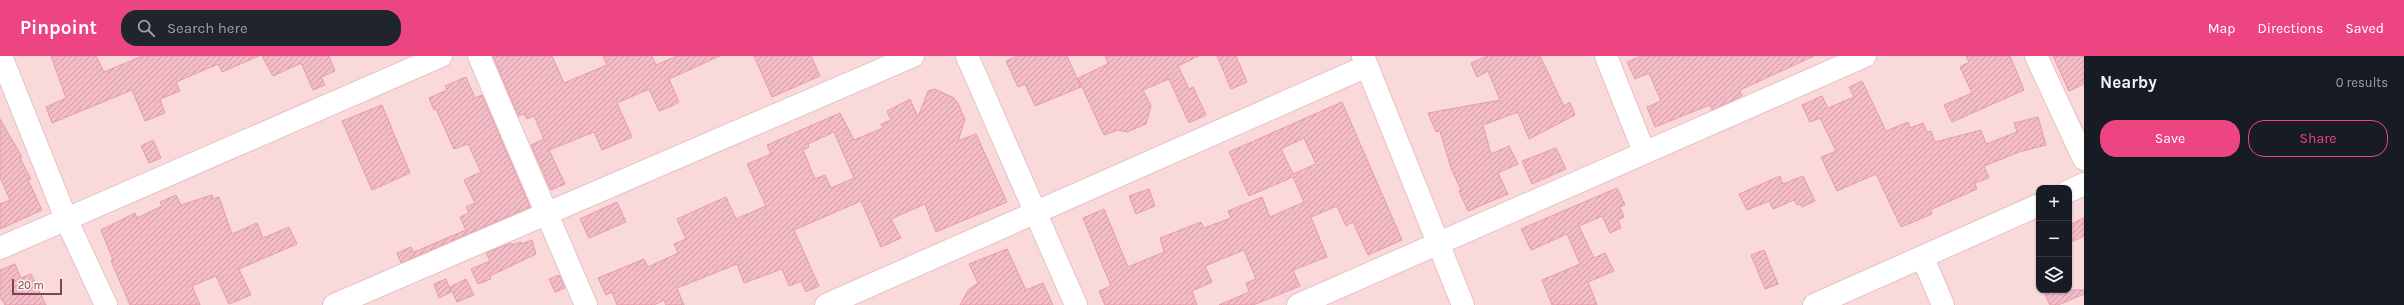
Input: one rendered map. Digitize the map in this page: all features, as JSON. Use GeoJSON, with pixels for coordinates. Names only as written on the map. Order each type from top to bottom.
{"type":"FeatureCollection","features":[{"type":"Feature","properties":{"kind":"street"},"geometry":{"type":"LineString","coordinates":[[1,56],[67,221],[106,305]]}},
{"type":"Feature","properties":{"kind":"street"},"geometry":{"type":"LineString","coordinates":[[0,248],[67,221],[441,56]]}},
{"type":"Feature","properties":{"kind":"street"},"geometry":{"type":"LineString","coordinates":[[479,56],[586,305]]}},
{"type":"Feature","properties":{"kind":"street"},"geometry":{"type":"LineString","coordinates":[[334,305],[913,56]]}},
{"type":"Feature","properties":{"kind":"street"},"geometry":{"type":"LineString","coordinates":[[967,56],[1076,305]]}},
{"type":"Feature","properties":{"kind":"street"},"geometry":{"type":"LineString","coordinates":[[1606,56],[1644,152]]}},
{"type":"Feature","properties":{"kind":"street"},"geometry":{"type":"LineString","coordinates":[[1298,305],[1865,56]]}},
{"type":"Feature","properties":{"kind":"street"},"geometry":{"type":"LineString","coordinates":[[2036,56],[2084,159]]}},
{"type":"Feature","properties":{"kind":"street"},"geometry":{"type":"LineString","coordinates":[[826,305],[1035,213],[1365,61],[1463,305]]}},
{"type":"Feature","properties":{"kind":"street"},"geometry":{"type":"LineString","coordinates":[[2072,190],[2084,184]]}},
{"type":"Feature","properties":{"kind":"street"},"geometry":{"type":"LineString","coordinates":[[1814,305],[1923,258],[2036,206]]}},
{"type":"Feature","properties":{"kind":"street"},"geometry":{"type":"LineString","coordinates":[[1923,258],[1943,305]]}},
{"type":"Feature","properties":{"kind":"shaded area"},"geometry":{"type":"Polygon","coordinates":[[[0,56],[2084,56],[2084,305],[0,305],[0,56]]]}},
{"type":"Feature","properties":{"kind":"building"},"geometry":{"type":"Polygon","coordinates":[[[51,56],[96,56],[104,72],[142,56],[259,56],[222,72],[218,64],[176,82],[180,91],[160,99],[165,113],[145,121],[132,90],[52,123],[46,107],[66,98],[51,56]]]}},
{"type":"Feature","properties":{"kind":"building"},"geometry":{"type":"Polygon","coordinates":[[[262,56],[329,56],[335,71],[321,77],[325,85],[313,90],[301,63],[273,76],[262,56]]]}},
{"type":"Feature","properties":{"kind":"building"},"geometry":{"type":"Polygon","coordinates":[[[493,56],[552,56],[564,83],[607,65],[603,56],[652,56],[656,65],[677,56],[720,56],[669,79],[679,102],[672,106],[659,111],[649,89],[617,103],[632,137],[602,150],[594,132],[549,150],[565,184],[551,190],[531,145],[544,139],[534,116],[527,119],[524,114],[518,116],[493,56]]]}},
{"type":"Feature","properties":{"kind":"building"},"geometry":{"type":"Polygon","coordinates":[[[754,56],[811,56],[820,76],[772,97],[754,56]]]}},
{"type":"Feature","properties":{"kind":"building"},"geometry":{"type":"Polygon","coordinates":[[[1017,56],[1067,56],[1081,87],[1035,106],[1025,84],[1018,87],[1006,61],[1017,56]]]}},
{"type":"Feature","properties":{"kind":"building"},"geometry":{"type":"Polygon","coordinates":[[[1105,56],[1199,56],[1178,66],[1189,89],[1193,87],[1206,115],[1189,123],[1169,79],[1143,90],[1151,106],[1146,124],[1127,132],[1118,130],[1104,135],[1078,78],[1108,64],[1105,56]]]}},
{"type":"Feature","properties":{"kind":"building"},"geometry":{"type":"Polygon","coordinates":[[[1217,56],[1236,56],[1247,82],[1231,89],[1217,56]]]}},
{"type":"Feature","properties":{"kind":"building"},"geometry":{"type":"Polygon","coordinates":[[[1487,56],[1540,56],[1564,106],[1570,102],[1575,115],[1529,139],[1518,112],[1483,125],[1491,154],[1509,146],[1518,164],[1498,173],[1508,194],[1468,211],[1459,191],[1461,190],[1451,168],[1440,131],[1436,132],[1428,113],[1500,100],[1488,71],[1477,77],[1471,63],[1487,56]]]}},
{"type":"Feature","properties":{"kind":"building"},"geometry":{"type":"Polygon","coordinates":[[[1641,56],[1814,56],[1740,90],[1742,96],[1712,110],[1710,105],[1655,127],[1647,107],[1661,101],[1649,73],[1635,79],[1627,62],[1641,56]]]}},
{"type":"Feature","properties":{"kind":"building"},"geometry":{"type":"Polygon","coordinates":[[[1966,56],[2010,56],[2024,90],[1952,122],[1944,105],[1972,93],[1960,67],[1969,62],[1966,56]]]}},
{"type":"Feature","properties":{"kind":"building"},"geometry":{"type":"Polygon","coordinates":[[[2053,56],[2084,56],[2084,84],[2069,91],[2053,56]]]}},
{"type":"Feature","properties":{"kind":"building"},"geometry":{"type":"Polygon","coordinates":[[[466,77],[475,98],[482,95],[530,207],[401,263],[397,253],[411,247],[414,252],[466,230],[460,217],[469,213],[466,207],[475,203],[464,180],[481,172],[468,144],[454,149],[436,109],[434,110],[429,98],[447,90],[445,86],[466,77]]]}},
{"type":"Feature","properties":{"kind":"building"},"geometry":{"type":"Polygon","coordinates":[[[1862,81],[1886,131],[1908,122],[1910,128],[1923,123],[1927,132],[1931,131],[1935,142],[1981,130],[1986,144],[2017,132],[2014,123],[2038,117],[2046,145],[2019,152],[1984,166],[1989,178],[1975,183],[1977,189],[1930,210],[1932,214],[1901,227],[1876,174],[1837,191],[1821,157],[1836,151],[1820,118],[1810,122],[1802,105],[1822,96],[1828,108],[1854,97],[1849,87],[1862,81]]]}},
{"type":"Feature","properties":{"kind":"building"},"geometry":{"type":"Polygon","coordinates":[[[935,89],[954,98],[958,103],[965,120],[958,141],[976,134],[1007,202],[936,232],[925,204],[891,219],[901,238],[881,247],[861,201],[794,230],[819,286],[806,292],[801,281],[789,286],[782,269],[744,283],[737,264],[677,288],[684,305],[666,305],[664,300],[654,305],[617,305],[612,292],[606,295],[598,278],[644,259],[648,267],[678,253],[674,244],[686,239],[677,219],[726,197],[736,219],[766,206],[747,164],[771,154],[767,145],[840,113],[854,140],[883,128],[881,124],[891,120],[887,111],[910,99],[918,117],[928,91],[935,89]],[[834,132],[808,144],[809,147],[803,150],[815,179],[825,175],[831,188],[854,178],[834,132]]]}},
{"type":"Feature","properties":{"kind":"building"},"geometry":{"type":"Polygon","coordinates":[[[1342,102],[1402,240],[1368,255],[1353,222],[1346,226],[1337,206],[1311,217],[1327,257],[1293,270],[1300,286],[1253,305],[1219,305],[1249,292],[1246,283],[1256,279],[1244,250],[1205,266],[1212,282],[1192,291],[1197,305],[1105,305],[1099,291],[1111,286],[1083,218],[1104,209],[1128,267],[1164,252],[1160,238],[1201,222],[1204,228],[1231,218],[1228,211],[1262,197],[1270,217],[1304,202],[1293,177],[1249,196],[1229,152],[1342,102]],[[1304,138],[1281,149],[1293,174],[1316,164],[1304,138]]]}},
{"type":"Feature","properties":{"kind":"building"},"geometry":{"type":"Polygon","coordinates":[[[382,105],[410,173],[372,190],[342,121],[382,105]]]}},
{"type":"Feature","properties":{"kind":"building"},"geometry":{"type":"Polygon","coordinates":[[[0,119],[22,157],[20,158],[31,179],[28,180],[42,210],[0,229],[0,204],[10,200],[0,177],[0,119]]]}},
{"type":"Feature","properties":{"kind":"building"},"geometry":{"type":"Polygon","coordinates":[[[153,140],[161,158],[149,163],[141,146],[153,140]]]}},
{"type":"Feature","properties":{"kind":"building"},"geometry":{"type":"Polygon","coordinates":[[[1556,148],[1566,169],[1532,184],[1522,161],[1556,148]]]}},
{"type":"Feature","properties":{"kind":"building"},"geometry":{"type":"Polygon","coordinates":[[[1780,176],[1783,184],[1803,176],[1815,201],[1802,207],[1800,204],[1797,205],[1794,200],[1773,209],[1769,201],[1747,210],[1739,194],[1780,176]]]}},
{"type":"Feature","properties":{"kind":"building"},"geometry":{"type":"Polygon","coordinates":[[[1617,188],[1625,205],[1620,207],[1624,217],[1618,220],[1621,228],[1610,233],[1602,216],[1579,226],[1594,258],[1605,253],[1614,271],[1588,282],[1597,305],[1552,305],[1542,280],[1580,264],[1567,234],[1531,250],[1521,229],[1617,188]]]}},
{"type":"Feature","properties":{"kind":"building"},"geometry":{"type":"Polygon","coordinates":[[[1149,189],[1155,206],[1136,214],[1129,196],[1149,189]]]}},
{"type":"Feature","properties":{"kind":"building"},"geometry":{"type":"Polygon","coordinates":[[[176,195],[181,205],[212,195],[213,199],[219,197],[232,234],[257,223],[263,238],[289,227],[297,244],[239,269],[251,295],[229,304],[216,276],[192,286],[200,305],[130,305],[111,261],[113,260],[101,230],[135,213],[137,218],[162,206],[160,202],[176,195]]]}},
{"type":"Feature","properties":{"kind":"building"},"geometry":{"type":"Polygon","coordinates":[[[617,202],[626,222],[589,238],[580,219],[617,202]]]}},
{"type":"Feature","properties":{"kind":"building"},"geometry":{"type":"Polygon","coordinates":[[[2084,218],[2084,236],[2072,242],[2072,224],[2084,218]]]}},
{"type":"Feature","properties":{"kind":"building"},"geometry":{"type":"Polygon","coordinates":[[[532,240],[536,254],[490,276],[491,279],[478,284],[471,269],[490,261],[486,253],[511,243],[511,245],[521,242],[522,244],[532,240]]]}},
{"type":"Feature","properties":{"kind":"building"},"geometry":{"type":"Polygon","coordinates":[[[1007,249],[1026,290],[1043,283],[1053,305],[960,305],[968,290],[978,283],[969,264],[1007,249]]]}},
{"type":"Feature","properties":{"kind":"building"},"geometry":{"type":"Polygon","coordinates":[[[1764,250],[1778,284],[1765,289],[1751,255],[1764,250]]]}},
{"type":"Feature","properties":{"kind":"building"},"geometry":{"type":"Polygon","coordinates":[[[15,264],[21,278],[31,274],[46,305],[5,305],[0,297],[0,270],[15,264]]]}},
{"type":"Feature","properties":{"kind":"building"},"geometry":{"type":"Polygon","coordinates":[[[559,275],[565,288],[555,292],[549,279],[559,275]]]}},
{"type":"Feature","properties":{"kind":"building"},"geometry":{"type":"Polygon","coordinates":[[[446,279],[451,292],[439,298],[434,284],[446,279]]]}},
{"type":"Feature","properties":{"kind":"building"},"geometry":{"type":"Polygon","coordinates":[[[466,279],[474,295],[457,302],[450,287],[466,279]]]}},
{"type":"Feature","properties":{"kind":"building"},"geometry":{"type":"Polygon","coordinates":[[[2072,290],[2084,290],[2084,294],[2058,305],[2050,305],[2044,293],[2072,293],[2072,290]]]}}]}
